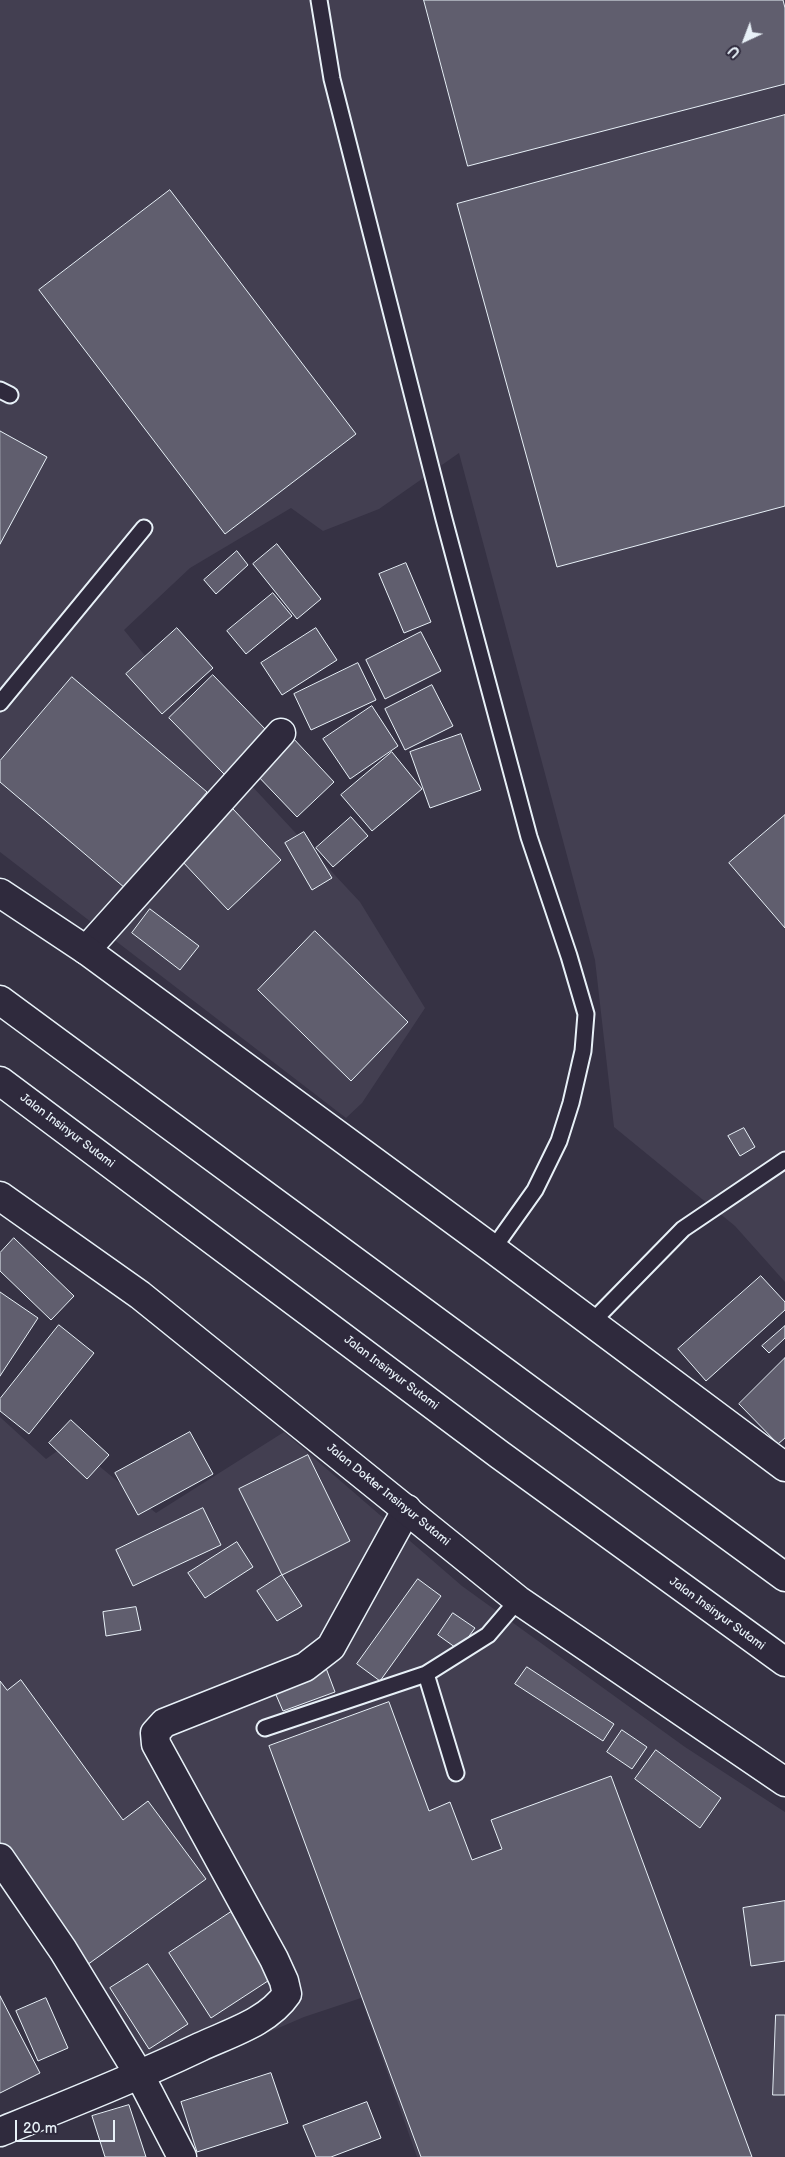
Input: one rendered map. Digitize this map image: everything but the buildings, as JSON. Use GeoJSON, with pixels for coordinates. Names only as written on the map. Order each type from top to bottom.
{"type":"FeatureCollection","features":[{"type":"Feature","properties":{"kind":"main road"},"geometry":{"type":"LineString","coordinates":[[86,950],[281,733]]}},
{"type":"Feature","properties":{"kind":"main road"},"geometry":{"type":"LineString","coordinates":[[0,893],[86,950],[493,1249],[785,1467]]}},
{"type":"Feature","properties":{"kind":"main road"},"geometry":{"type":"LineString","coordinates":[[0,1000],[536,1396],[785,1577]]}},
{"type":"Feature","properties":{"kind":"main road","name":"Jalan Insinyur Sutami"},"geometry":{"type":"LineString","coordinates":[[0,1081],[500,1455],[785,1662]]}},
{"type":"Feature","properties":{"kind":"main road","name":"Jalan Dokter Insinyur Sutami"},"geometry":{"type":"LineString","coordinates":[[0,1196],[140,1295],[518,1600],[785,1782]]}},
{"type":"Feature","properties":{"kind":"main road"},"geometry":{"type":"LineString","coordinates":[[0,2132],[140,2076],[254,2022],[279,2006],[287,1994],[284,1981],[274,1959],[156,1744],[155,1733],[164,1723],[306,1666],[318,1659],[331,1647],[407,1509]]}},
{"type":"Feature","properties":{"kind":"main road"},"geometry":{"type":"LineString","coordinates":[[0,1858],[63,1950],[140,2076],[182,2157]]}},
{"type":"Feature","properties":{"kind":"lane"},"geometry":{"type":"LineString","coordinates":[[319,0],[332,79],[447,528],[529,837],[569,956],[586,1014],[583,1051],[571,1103],[559,1141],[535,1190],[493,1249]]}},
{"type":"Feature","properties":{"kind":"lane"},"geometry":{"type":"LineString","coordinates":[[0,703],[144,528]]}},
{"type":"Feature","properties":{"kind":"lane"},"geometry":{"type":"LineString","coordinates":[[592,1323],[683,1229],[734,1192],[785,1160]]}},
{"type":"Feature","properties":{"kind":"lane"},"geometry":{"type":"LineString","coordinates":[[265,1728],[426,1674],[488,1635],[518,1600]]}},
{"type":"Feature","properties":{"kind":"lane"},"geometry":{"type":"LineString","coordinates":[[426,1674],[456,1773]]}},
{"type":"Feature","properties":{"kind":"shaded area"},"geometry":{"type":"Polygon","coordinates":[[[0,0],[785,0],[785,1282],[735,1226],[614,1127],[595,960],[459,453],[379,509],[323,531],[291,508],[190,568],[124,630],[250,784],[360,902],[425,1008],[362,1103],[346,1118],[0,852],[0,0]]]}},
{"type":"Feature","properties":{"kind":"shaded area"},"geometry":{"type":"Polygon","coordinates":[[[0,1417],[46,1459],[70,1442],[156,1513],[284,1432],[462,1586],[685,1747],[785,1812],[785,2157],[417,2157],[361,1998],[304,2017],[160,2079],[0,1846],[0,1417]]]}}]}
